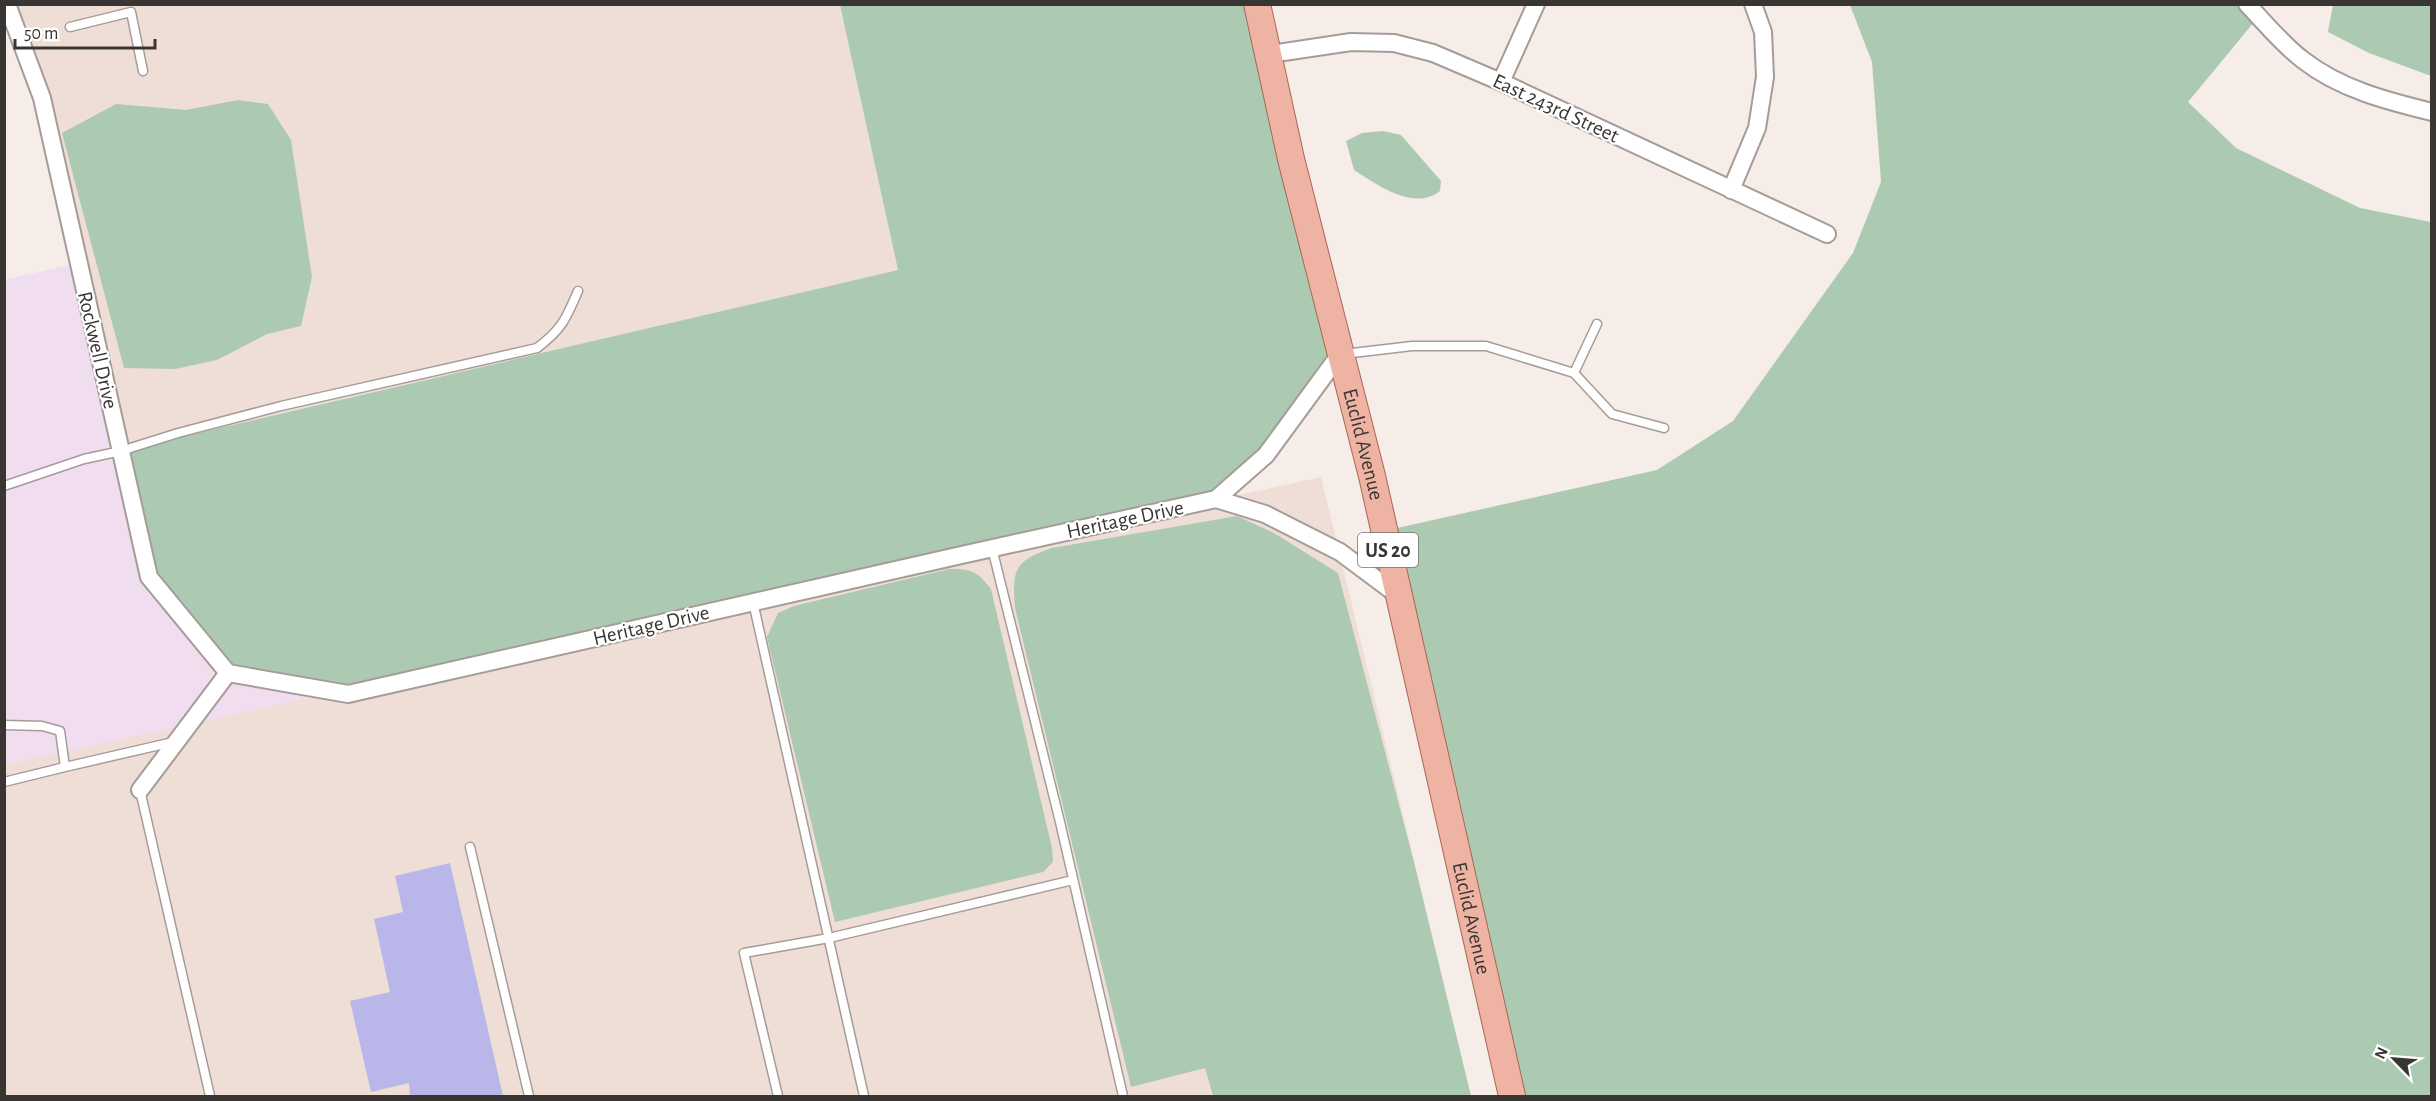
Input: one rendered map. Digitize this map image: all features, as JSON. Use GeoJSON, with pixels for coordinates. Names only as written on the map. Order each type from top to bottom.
{"type":"FeatureCollection","features":[{"type":"Feature","properties":{"kind":"main road","name":"Euclid Avenue"},"geometry":{"type":"LineString","coordinates":[[1257,4],[1292,159],[1399,596],[1512,1096]]}},
{"type":"Feature","properties":{"kind":"street","name":"Rockwell Drive"},"geometry":{"type":"LineString","coordinates":[[7,4],[42,98],[150,577],[228,673]]}},
{"type":"Feature","properties":{"kind":"street"},"geometry":{"type":"LineString","coordinates":[[1501,82],[1536,4]]}},
{"type":"Feature","properties":{"kind":"street"},"geometry":{"type":"LineString","coordinates":[[1731,190],[1757,128],[1765,77],[1763,32],[1753,4]]}},
{"type":"Feature","properties":{"kind":"street"},"geometry":{"type":"LineString","coordinates":[[2247,4],[2303,60],[2339,82],[2390,101],[2432,112]]}},
{"type":"Feature","properties":{"kind":"street","name":"East 243rd Street"},"geometry":{"type":"LineString","coordinates":[[1270,54],[1351,42],[1394,43],[1433,53],[1501,82],[1827,234]]}},
{"type":"Feature","properties":{"kind":"street","name":"Heritage Drive"},"geometry":{"type":"LineString","coordinates":[[1216,500],[1266,455],[1341,354]]}},
{"type":"Feature","properties":{"kind":"street","name":"Heritage Drive"},"geometry":{"type":"LineString","coordinates":[[228,673],[348,694],[992,548],[1216,500],[1265,514],[1340,552],[1399,596]]}},
{"type":"Feature","properties":{"kind":"street"},"geometry":{"type":"LineString","coordinates":[[140,790],[228,673]]}},
{"type":"Feature","properties":{"kind":"lane"},"geometry":{"type":"LineString","coordinates":[[70,27],[131,12],[143,71]]}},
{"type":"Feature","properties":{"kind":"lane"},"geometry":{"type":"LineString","coordinates":[[4,486],[84,459],[121,451],[178,433],[281,406],[537,348],[556,333],[578,291]]}},
{"type":"Feature","properties":{"kind":"lane"},"geometry":{"type":"LineString","coordinates":[[1574,373],[1597,324]]}},
{"type":"Feature","properties":{"kind":"lane"},"geometry":{"type":"LineString","coordinates":[[1341,354],[1412,346],[1485,346],[1574,373],[1612,414],[1664,428]]}},
{"type":"Feature","properties":{"kind":"lane"},"geometry":{"type":"LineString","coordinates":[[992,548],[1123,1096]]}},
{"type":"Feature","properties":{"kind":"lane"},"geometry":{"type":"LineString","coordinates":[[753,602],[864,1096]]}},
{"type":"Feature","properties":{"kind":"lane"},"geometry":{"type":"LineString","coordinates":[[4,725],[42,726],[60,731],[65,767]]}},
{"type":"Feature","properties":{"kind":"lane"},"geometry":{"type":"LineString","coordinates":[[4,782],[176,742]]}},
{"type":"Feature","properties":{"kind":"lane"},"geometry":{"type":"LineString","coordinates":[[140,790],[210,1096]]}},
{"type":"Feature","properties":{"kind":"lane"},"geometry":{"type":"LineString","coordinates":[[470,848],[529,1096]]}},
{"type":"Feature","properties":{"kind":"lane"},"geometry":{"type":"LineString","coordinates":[[778,1096],[744,953],[829,938],[1073,880]]}},
{"type":"Feature","properties":{"kind":"shaded area"},"geometry":{"type":"Polygon","coordinates":[[[7,5],[840,5],[898,270],[121,451],[42,98],[7,5]]]}},
{"type":"Feature","properties":{"kind":"shaded area"},"geometry":{"type":"Polygon","coordinates":[[[78,263],[348,694],[5,768],[4,280],[78,263]]]}},
{"type":"Feature","properties":{"kind":"shaded area"},"geometry":{"type":"Polygon","coordinates":[[[1321,477],[1471,1096],[5,1096],[4,765],[1321,477]]]}},
{"type":"Feature","properties":{"kind":"green space"},"geometry":{"type":"Polygon","coordinates":[[[840,5],[1257,5],[1340,354],[1307,398],[1216,499],[348,694],[228,673],[149,577],[121,451],[898,270],[840,5]]]}},
{"type":"Feature","properties":{"kind":"green space"},"geometry":{"type":"Polygon","coordinates":[[[1850,5],[2247,5],[2259,16],[2188,102],[2236,148],[2360,208],[2431,222],[2431,1096],[1512,1096],[1384,531],[1657,470],[1733,421],[1853,253],[1881,182],[1872,62],[1850,5]]]}},
{"type":"Feature","properties":{"kind":"green space"},"geometry":{"type":"Polygon","coordinates":[[[2333,5],[2431,5],[2431,76],[2369,53],[2328,32],[2333,5]]]}},
{"type":"Feature","properties":{"kind":"green space"},"geometry":{"type":"Polygon","coordinates":[[[238,100],[268,104],[291,140],[312,277],[301,326],[267,334],[217,360],[175,369],[124,368],[62,133],[116,104],[186,110],[238,100]]]}},
{"type":"Feature","properties":{"kind":"green space"},"geometry":{"type":"Polygon","coordinates":[[[1383,131],[1401,135],[1441,181],[1440,191],[1430,197],[1419,199],[1407,197],[1384,188],[1354,170],[1346,141],[1362,133],[1383,131]]]}},
{"type":"Feature","properties":{"kind":"green space"},"geometry":{"type":"Polygon","coordinates":[[[1237,516],[1274,533],[1338,573],[1413,858],[1471,1096],[1213,1096],[1205,1068],[1131,1087],[1015,608],[1015,576],[1023,563],[1052,548],[1237,516]]]}},
{"type":"Feature","properties":{"kind":"green space"},"geometry":{"type":"Polygon","coordinates":[[[949,569],[973,572],[982,578],[991,589],[1052,848],[1053,862],[1043,872],[835,922],[767,637],[778,613],[794,606],[949,569]]]}},
{"type":"Feature","properties":{"kind":"building"},"geometry":{"type":"Polygon","coordinates":[[[450,863],[503,1096],[410,1096],[409,1083],[371,1092],[350,1001],[390,992],[374,919],[403,912],[395,876],[450,863]]]}}]}
